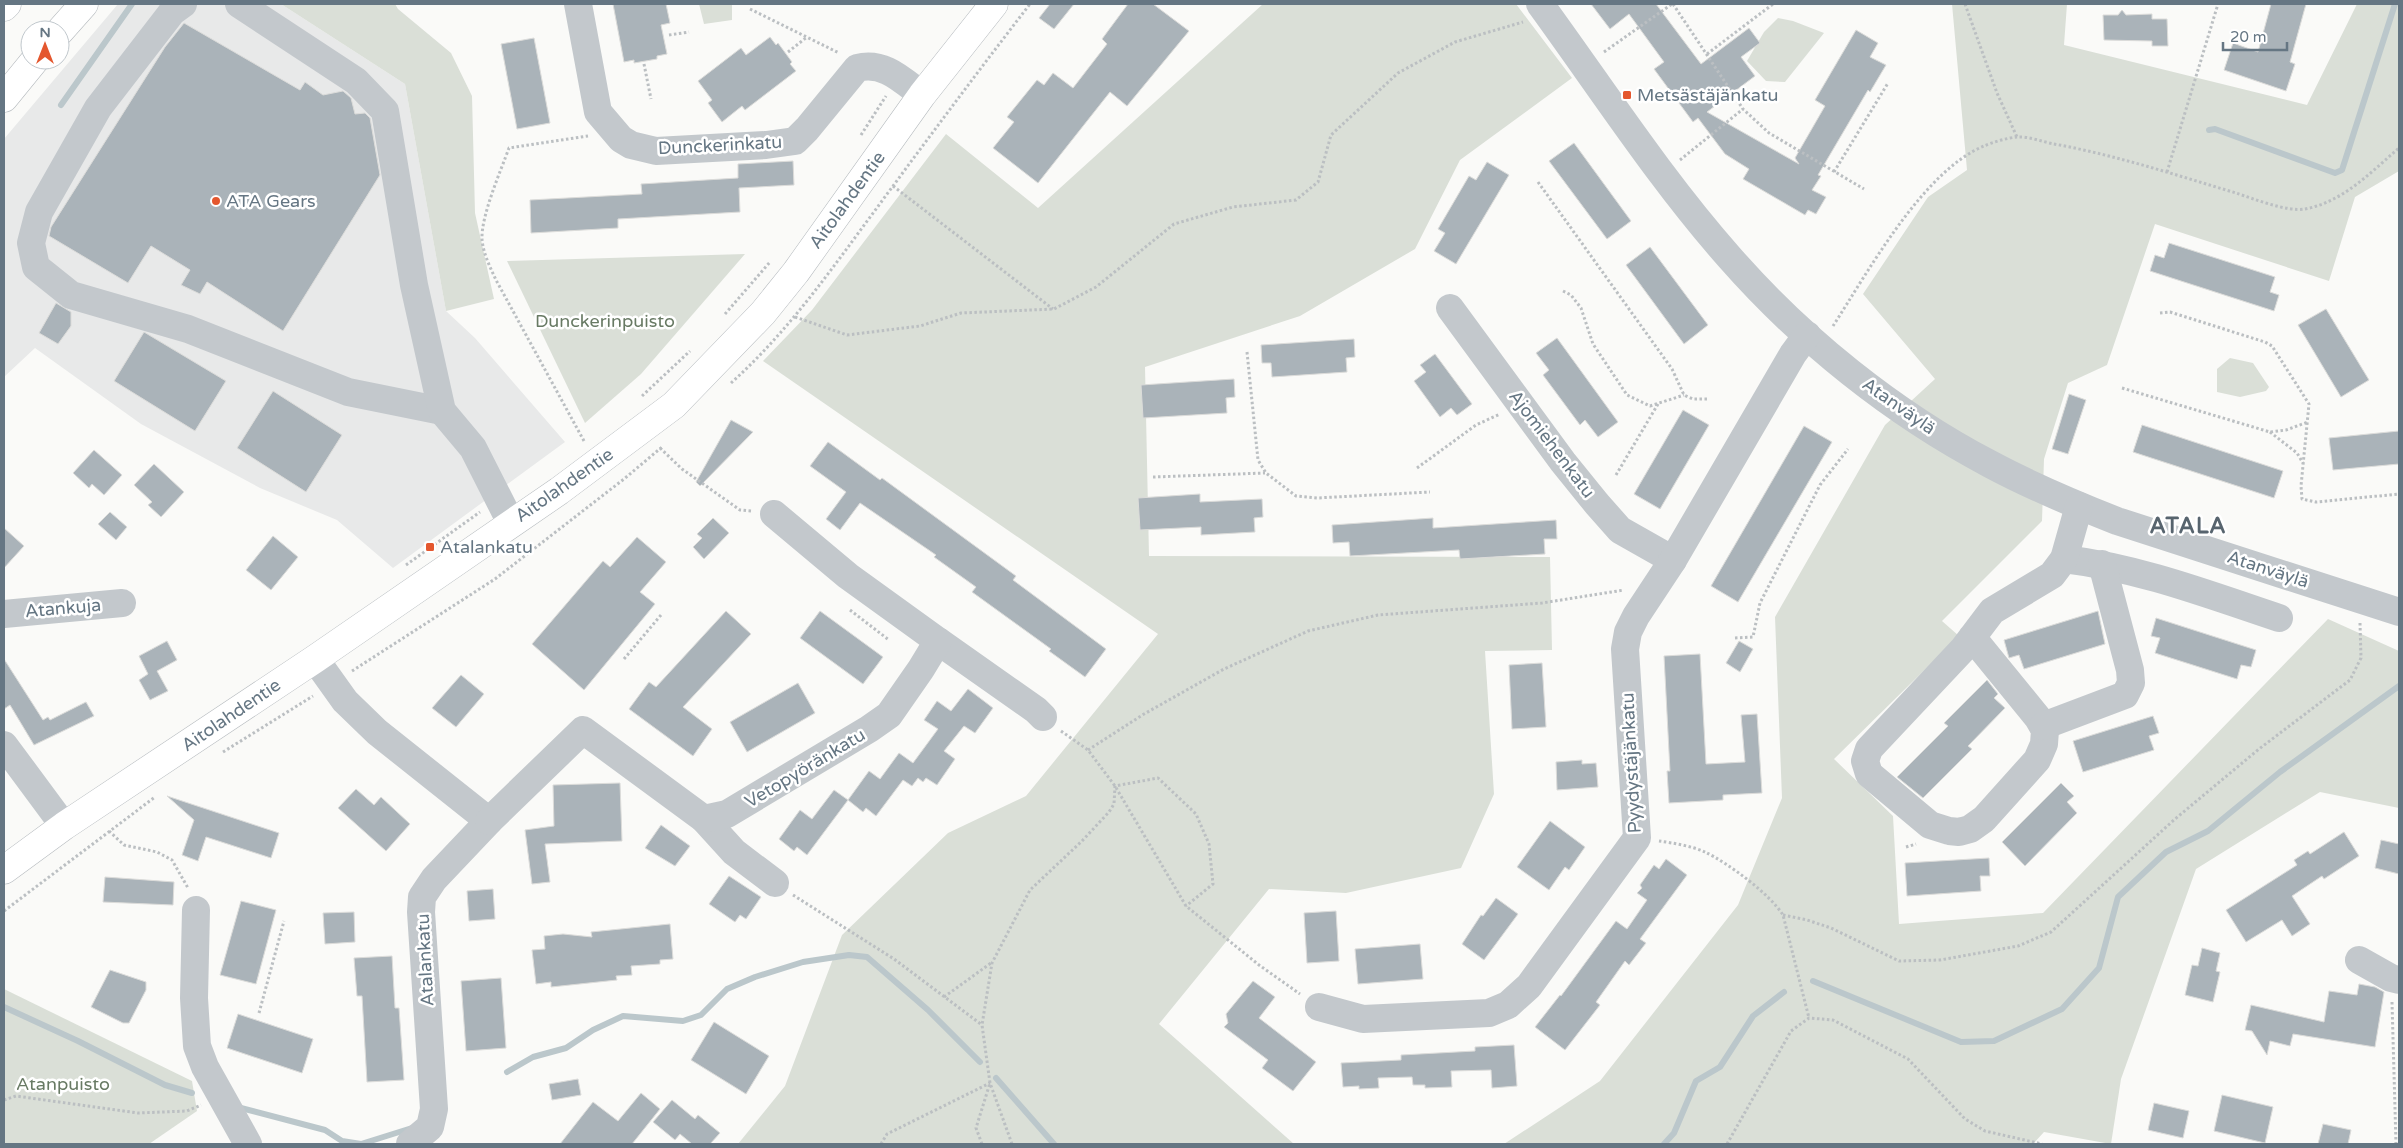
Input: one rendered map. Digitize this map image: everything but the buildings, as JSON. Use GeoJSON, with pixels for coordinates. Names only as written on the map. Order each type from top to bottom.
{"type":"FeatureCollection","features":[{"type":"Feature","properties":{"kind":"main road"},"geometry":{"type":"LineString","coordinates":[[4,7],[7,4]]}},
{"type":"Feature","properties":{"kind":"main road"},"geometry":{"type":"LineString","coordinates":[[70,20],[84,4]]}},
{"type":"Feature","properties":{"kind":"main road","name":"Aitolahdentie"},"geometry":{"type":"LineString","coordinates":[[4,870],[92,807],[315,659],[505,511],[566,486],[674,405],[764,313],[796,272],[922,95],[994,4]]}},
{"type":"Feature","properties":{"kind":"main road"},"geometry":{"type":"LineString","coordinates":[[4,98],[27,70]]}},
{"type":"Feature","properties":{"kind":"street"},"geometry":{"type":"LineString","coordinates":[[183,4],[172,12],[98,108],[39,212],[31,243],[36,267],[70,295],[188,329],[348,392],[442,411]]}},
{"type":"Feature","properties":{"kind":"street"},"geometry":{"type":"LineString","coordinates":[[239,4],[356,81],[385,111],[414,285],[442,411],[473,448],[505,511]]}},
{"type":"Feature","properties":{"kind":"street","name":"Dunckerinkatu"},"geometry":{"type":"LineString","coordinates":[[578,4],[598,112],[614,132],[631,145],[656,151],[766,145],[795,141],[857,68],[864,66]]}},
{"type":"Feature","properties":{"kind":"street","name":"Atanväylä"},"geometry":{"type":"LineString","coordinates":[[1533,13],[1685,205],[1736,265],[1779,310],[1819,333],[1902,411],[1989,464],[2079,506],[2399,612]]}},
{"type":"Feature","properties":{"kind":"street"},"geometry":{"type":"LineString","coordinates":[[864,66],[870,65],[885,68],[922,95]]}},
{"type":"Feature","properties":{"kind":"street","name":"Ajomiehenkatu"},"geometry":{"type":"LineString","coordinates":[[1450,308],[1563,462],[1620,530],[1673,560]]}},
{"type":"Feature","properties":{"kind":"street","name":"Pyydystäjänkatu"},"geometry":{"type":"LineString","coordinates":[[1319,1007],[1363,1019],[1489,1012],[1508,1005],[1528,986],[1637,838],[1625,649],[1628,632],[1636,616],[1673,560],[1793,354],[1819,333]]}},
{"type":"Feature","properties":{"kind":"street"},"geometry":{"type":"LineString","coordinates":[[1972,637],[2043,726],[2045,730],[2044,744],[2037,760],[1984,819],[1970,829],[1959,832],[1944,831],[1930,825],[1869,774],[1865,761],[1869,750],[1972,637],[1992,611],[2052,575],[2064,559],[2079,506]]}},
{"type":"Feature","properties":{"kind":"street"},"geometry":{"type":"LineString","coordinates":[[774,514],[848,576],[1036,710],[1042,717]]}},
{"type":"Feature","properties":{"kind":"street"},"geometry":{"type":"LineString","coordinates":[[2064,559],[2102,564],[2145,574],[2279,618]]}},
{"type":"Feature","properties":{"kind":"street"},"geometry":{"type":"LineString","coordinates":[[2043,726],[2125,695],[2130,684],[2130,670],[2102,564]]}},
{"type":"Feature","properties":{"kind":"street","name":"Atankuja"},"geometry":{"type":"LineString","coordinates":[[4,614],[122,602]]}},
{"type":"Feature","properties":{"kind":"street","name":"Vetopyöränkatu"},"geometry":{"type":"LineString","coordinates":[[704,819],[727,814],[869,729],[889,715],[921,669],[938,640]]}},
{"type":"Feature","properties":{"kind":"street"},"geometry":{"type":"LineString","coordinates":[[315,659],[346,701],[377,732],[489,821],[583,730],[704,819],[734,852],[775,883]]}},
{"type":"Feature","properties":{"kind":"street"},"geometry":{"type":"LineString","coordinates":[[4,745],[64,826]]}},
{"type":"Feature","properties":{"kind":"street","name":"Atalankatu"},"geometry":{"type":"LineString","coordinates":[[410,1144],[430,1127],[434,1109],[421,912],[422,897],[434,879],[489,821]]}},
{"type":"Feature","properties":{"kind":"street"},"geometry":{"type":"LineString","coordinates":[[196,910],[194,998],[197,1046],[205,1067],[248,1144]]}},
{"type":"Feature","properties":{"kind":"street"},"geometry":{"type":"LineString","coordinates":[[2359,960],[2395,979]]}},
{"type":"Feature","properties":{"kind":"path"},"geometry":{"type":"LineString","coordinates":[[1598,56],[1673,4],[1743,109],[1768,132],[1864,189]]}},
{"type":"Feature","properties":{"kind":"path"},"geometry":{"type":"LineString","coordinates":[[1707,54],[1773,4]]}},
{"type":"Feature","properties":{"kind":"path"},"geometry":{"type":"LineString","coordinates":[[1965,4],[1997,93],[2017,137]]}},
{"type":"Feature","properties":{"kind":"path"},"geometry":{"type":"LineString","coordinates":[[2167,172],[2218,4]]}},
{"type":"Feature","properties":{"kind":"path"},"geometry":{"type":"LineString","coordinates":[[750,9],[864,66]]}},
{"type":"Feature","properties":{"kind":"path"},"geometry":{"type":"LineString","coordinates":[[795,317],[847,334],[920,326],[961,313],[1054,309],[1096,287],[1174,224],[1233,207],[1296,200],[1318,182],[1331,135],[1398,73],[1455,42],[1533,13]]}},
{"type":"Feature","properties":{"kind":"path"},"geometry":{"type":"LineString","coordinates":[[670,35],[689,32]]}},
{"type":"Feature","properties":{"kind":"path"},"geometry":{"type":"LineString","coordinates":[[788,52],[806,37]]}},
{"type":"Feature","properties":{"kind":"path"},"geometry":{"type":"LineString","coordinates":[[644,64],[652,99]]}},
{"type":"Feature","properties":{"kind":"path"},"geometry":{"type":"LineString","coordinates":[[856,144],[881,102],[900,79]]}},
{"type":"Feature","properties":{"kind":"path"},"geometry":{"type":"LineString","coordinates":[[1834,172],[1888,83]]}},
{"type":"Feature","properties":{"kind":"path"},"geometry":{"type":"LineString","coordinates":[[1677,164],[1743,109]]}},
{"type":"Feature","properties":{"kind":"path"},"geometry":{"type":"LineString","coordinates":[[584,441],[496,280],[487,261],[482,238],[487,214],[509,148],[614,132]]}},
{"type":"Feature","properties":{"kind":"path"},"geometry":{"type":"LineString","coordinates":[[1819,333],[1899,223],[1955,164],[1983,146],[2017,137],[2068,146],[2167,172],[2274,205],[2304,209],[2330,201],[2354,187],[2399,148]]}},
{"type":"Feature","properties":{"kind":"path"},"geometry":{"type":"LineString","coordinates":[[1538,182],[1672,369],[1684,395],[1693,399],[1708,399]]}},
{"type":"Feature","properties":{"kind":"path"},"geometry":{"type":"LineString","coordinates":[[893,186],[1054,309]]}},
{"type":"Feature","properties":{"kind":"path"},"geometry":{"type":"LineString","coordinates":[[724,315],[773,258]]}},
{"type":"Feature","properties":{"kind":"path"},"geometry":{"type":"LineString","coordinates":[[1563,291],[1571,295],[1581,308],[1593,344],[1627,395],[1650,406],[1684,395]]}},
{"type":"Feature","properties":{"kind":"path"},"geometry":{"type":"LineString","coordinates":[[2160,312],[2170,312],[2272,346],[2309,404],[2309,422],[2300,486],[2302,499],[2316,502],[2399,494]]}},
{"type":"Feature","properties":{"kind":"path"},"geometry":{"type":"LineString","coordinates":[[638,400],[692,349]]}},
{"type":"Feature","properties":{"kind":"path"},"geometry":{"type":"LineString","coordinates":[[1247,352],[1258,460],[1266,473],[1296,496],[1317,498],[1430,492]]}},
{"type":"Feature","properties":{"kind":"path"},"geometry":{"type":"LineString","coordinates":[[2122,388],[2270,432],[2297,453],[2303,463]]}},
{"type":"Feature","properties":{"kind":"path"},"geometry":{"type":"LineString","coordinates":[[1417,468],[1476,425],[1520,403]]}},
{"type":"Feature","properties":{"kind":"path"},"geometry":{"type":"LineString","coordinates":[[1616,476],[1658,404]]}},
{"type":"Feature","properties":{"kind":"path"},"geometry":{"type":"LineString","coordinates":[[2270,432],[2286,430],[2309,422]]}},
{"type":"Feature","properties":{"kind":"path"},"geometry":{"type":"LineString","coordinates":[[577,446],[591,436]]}},
{"type":"Feature","properties":{"kind":"path"},"geometry":{"type":"LineString","coordinates":[[660,448],[682,469],[740,510],[774,514]]}},
{"type":"Feature","properties":{"kind":"path"},"geometry":{"type":"LineString","coordinates":[[1735,638],[1753,637],[1760,603],[1820,485],[1848,449]]}},
{"type":"Feature","properties":{"kind":"path"},"geometry":{"type":"LineString","coordinates":[[1153,477],[1266,473]]}},
{"type":"Feature","properties":{"kind":"path"},"geometry":{"type":"LineString","coordinates":[[401,570],[442,538],[505,511]]}},
{"type":"Feature","properties":{"kind":"path"},"geometry":{"type":"LineString","coordinates":[[1088,750],[1144,714],[1224,669],[1308,631],[1378,615],[1542,602],[1658,585]]}},
{"type":"Feature","properties":{"kind":"path"},"geometry":{"type":"LineString","coordinates":[[844,606],[889,640]]}},
{"type":"Feature","properties":{"kind":"path"},"geometry":{"type":"LineString","coordinates":[[624,659],[661,615]]}},
{"type":"Feature","properties":{"kind":"path"},"geometry":{"type":"LineString","coordinates":[[1783,915],[1831,928],[1899,961],[1940,960],[2018,946],[2051,932],[2175,819],[2350,680],[2361,658],[2360,617]]}},
{"type":"Feature","properties":{"kind":"path"},"geometry":{"type":"LineString","coordinates":[[1042,717],[1088,750],[1115,786],[1186,906],[1260,965],[1319,1007]]}},
{"type":"Feature","properties":{"kind":"path"},"geometry":{"type":"LineString","coordinates":[[1115,786],[1158,778],[1196,814],[1209,844],[1213,884],[1186,906]]}},
{"type":"Feature","properties":{"kind":"path"},"geometry":{"type":"LineString","coordinates":[[1012,1144],[990,1083],[982,1025],[992,963],[1030,890],[1082,841],[1109,812],[1114,804],[1115,786]]}},
{"type":"Feature","properties":{"kind":"path"},"geometry":{"type":"LineString","coordinates":[[92,807],[109,832],[124,845],[157,852],[172,860],[189,890],[196,910]]}},
{"type":"Feature","properties":{"kind":"path"},"geometry":{"type":"LineString","coordinates":[[1637,838],[1665,841],[1704,851],[1739,874],[1775,902],[1783,915],[1809,1018]]}},
{"type":"Feature","properties":{"kind":"path"},"geometry":{"type":"LineString","coordinates":[[775,883],[894,959],[982,1025]]}},
{"type":"Feature","properties":{"kind":"path"},"geometry":{"type":"LineString","coordinates":[[259,1012],[284,921]]}},
{"type":"Feature","properties":{"kind":"path"},"geometry":{"type":"LineString","coordinates":[[944,997],[992,963]]}},
{"type":"Feature","properties":{"kind":"path"},"geometry":{"type":"LineString","coordinates":[[2395,979],[2398,1129],[2396,1144]]}},
{"type":"Feature","properties":{"kind":"path"},"geometry":{"type":"LineString","coordinates":[[1727,1144],[1791,1031],[1809,1018],[1833,1020],[1908,1059],[1965,1119],[1985,1131],[2042,1144]]}},
{"type":"Feature","properties":{"kind":"path"},"geometry":{"type":"LineString","coordinates":[[882,1144],[887,1134],[990,1083]]}},
{"type":"Feature","properties":{"kind":"path"},"geometry":{"type":"LineString","coordinates":[[982,1144],[976,1128],[990,1083]]}},
{"type":"Feature","properties":{"kind":"path"},"geometry":{"type":"LineString","coordinates":[[4,1100],[16,1096],[138,1113],[187,1110],[222,1096]]}},
{"type":"Feature","properties":{"kind":"shaded area"},"geometry":{"type":"Polygon","coordinates":[[[118,4],[281,4],[405,84],[446,311],[475,338],[565,442],[393,568],[337,520],[260,488],[141,424],[35,348],[4,377],[4,139],[62,70],[70,70],[70,61],[118,4]]]}},
{"type":"Feature","properties":{"kind":"green space"},"geometry":{"type":"Polygon","coordinates":[[[281,4],[395,4],[398,9],[451,53],[472,96],[475,213],[494,299],[446,311],[405,84],[281,4]]]}},
{"type":"Feature","properties":{"kind":"green space"},"geometry":{"type":"Polygon","coordinates":[[[699,4],[732,4],[732,20],[704,24],[699,4]]]}},
{"type":"Feature","properties":{"kind":"green space"},"geometry":{"type":"Polygon","coordinates":[[[1263,4],[1516,4],[1572,78],[1460,160],[1415,249],[1300,316],[1145,367],[1149,556],[1550,557],[1552,650],[1485,651],[1494,794],[1461,868],[1346,893],[1269,889],[1159,1024],[1294,1144],[738,1144],[785,1086],[842,935],[948,833],[1026,796],[1158,634],[763,361],[812,310],[946,134],[1038,208],[1263,4]]]}},
{"type":"Feature","properties":{"kind":"green space"},"geometry":{"type":"Polygon","coordinates":[[[1952,4],[2067,4],[2064,45],[2307,105],[2357,4],[2399,4],[2399,171],[2355,197],[2329,281],[2155,224],[2107,365],[2068,383],[2044,459],[2042,521],[1942,621],[1959,636],[1834,759],[1893,816],[1899,924],[2043,913],[2328,619],[2399,651],[2399,808],[2320,792],[2196,869],[2121,1079],[2111,1144],[2044,1132],[2033,1144],[1504,1144],[1600,1081],[1738,905],[1782,798],[1775,617],[1885,425],[1935,379],[1863,294],[1928,197],[1967,170],[1952,4]]]}},
{"type":"Feature","properties":{"kind":"green space"},"geometry":{"type":"Polygon","coordinates":[[[1778,18],[1793,21],[1824,33],[1785,82],[1766,81],[1747,61],[1764,32],[1778,18]]]}},
{"type":"Feature","properties":{"kind":"green space","name":"Dunckerinpuisto"},"geometry":{"type":"Polygon","coordinates":[[[745,254],[641,374],[585,423],[507,261],[745,254]]]}},
{"type":"Feature","properties":{"kind":"green space"},"geometry":{"type":"Polygon","coordinates":[[[2230,358],[2253,363],[2269,387],[2266,391],[2240,397],[2217,392],[2217,369],[2230,358]]]}},
{"type":"Feature","properties":{"kind":"green space","name":"Atanpuisto"},"geometry":{"type":"Polygon","coordinates":[[[4,989],[192,1081],[197,1111],[149,1144],[4,1144],[4,989]]]}},
{"type":"Feature","properties":{"kind":"waterway"},"geometry":{"type":"LineString","coordinates":[[61,105],[132,4]]}},
{"type":"Feature","properties":{"kind":"waterway"},"geometry":{"type":"LineString","coordinates":[[2209,130],[2215,129],[2335,173],[2342,170],[2395,4]]}},
{"type":"Feature","properties":{"kind":"waterway"},"geometry":{"type":"LineString","coordinates":[[1813,981],[1961,1042],[1994,1041],[2062,1009],[2099,968],[2118,897],[2166,852],[2208,831],[2280,772],[2399,686]]}},
{"type":"Feature","properties":{"kind":"waterway"},"geometry":{"type":"LineString","coordinates":[[507,1072],[533,1057],[566,1048],[593,1030],[623,1016],[683,1021],[701,1015],[727,989],[755,977],[803,962],[849,955],[867,957],[928,1010],[980,1062]]}},
{"type":"Feature","properties":{"kind":"waterway"},"geometry":{"type":"LineString","coordinates":[[1664,1144],[1674,1133],[1696,1081],[1720,1067],[1753,1016],[1784,992]]}},
{"type":"Feature","properties":{"kind":"waterway"},"geometry":{"type":"LineString","coordinates":[[4,1007],[78,1041],[165,1085],[192,1093]]}},
{"type":"Feature","properties":{"kind":"waterway"},"geometry":{"type":"LineString","coordinates":[[996,1078],[1054,1144]]}},
{"type":"Feature","properties":{"kind":"waterway"},"geometry":{"type":"LineString","coordinates":[[237,1107],[325,1130],[342,1141],[361,1144],[412,1128]]}},
{"type":"Feature","properties":{"kind":"place","name":"Metsästäjänkatu"},"geometry":{"type":"Point","coordinates":[1627,95]}},
{"type":"Feature","properties":{"kind":"place","name":"ATA Gears"},"geometry":{"type":"Point","coordinates":[216,201]}},
{"type":"Feature","properties":{"kind":"place","name":"Atalankatu"},"geometry":{"type":"Point","coordinates":[430,547]}},
{"type":"Feature","properties":{"kind":"district","name":"ATALA"},"geometry":{"type":"Point","coordinates":[2188,526]}}]}
